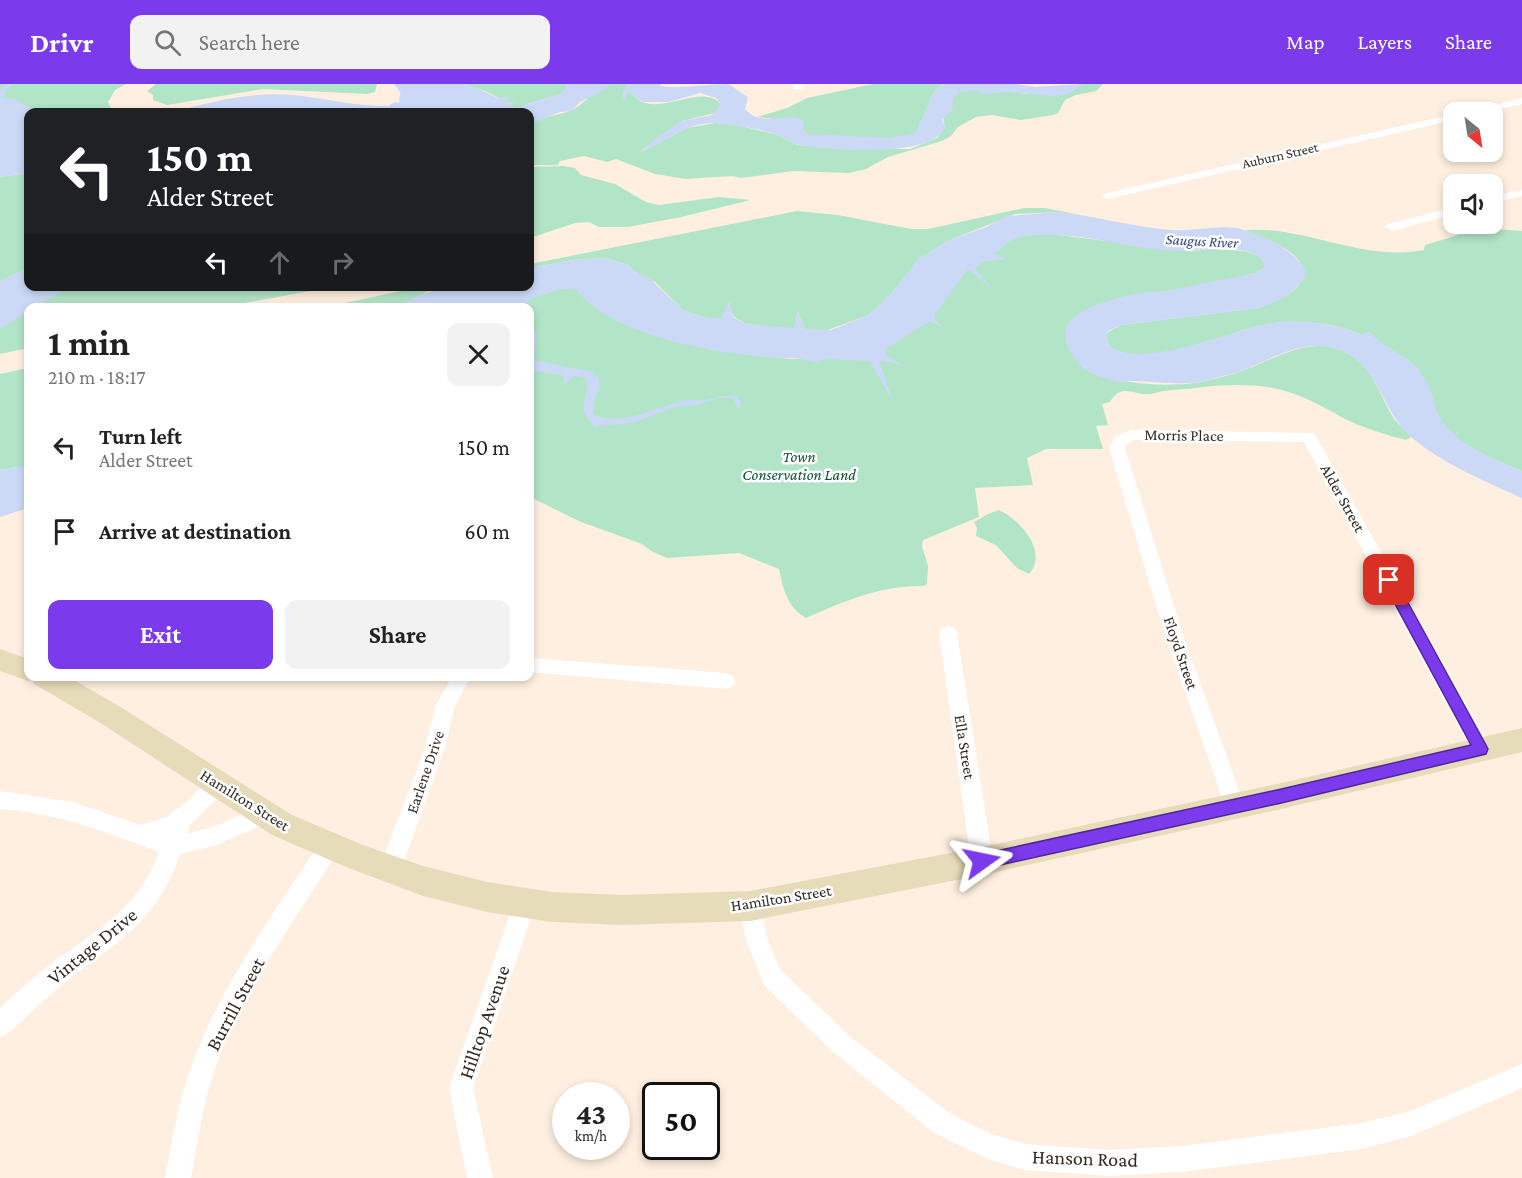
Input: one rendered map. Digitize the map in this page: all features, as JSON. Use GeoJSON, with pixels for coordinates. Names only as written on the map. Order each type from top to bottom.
{"type":"FeatureCollection","features":[{"type":"Feature","properties":{"kind":"main road","name":"Hamilton Street"},"geometry":{"type":"LineString","coordinates":[[52,681],[109,714],[282,825],[423,881],[487,897],[552,907],[622,909],[750,906],[982,861],[1235,807],[1522,740]]}},
{"type":"Feature","properties":{"kind":"street"},"geometry":{"type":"LineString","coordinates":[[1503,105],[1522,101]]}},
{"type":"Feature","properties":{"kind":"street","name":"Auburn Street"},"geometry":{"type":"LineString","coordinates":[[1107,196],[1443,120]]}},
{"type":"Feature","properties":{"kind":"street"},"geometry":{"type":"LineString","coordinates":[[1503,197],[1522,193]]}},
{"type":"Feature","properties":{"kind":"street"},"geometry":{"type":"LineString","coordinates":[[1392,226],[1443,213]]}},
{"type":"Feature","properties":{"kind":"street","name":"Morris Place"},"geometry":{"type":"LineString","coordinates":[[1132,498],[1117,448],[1120,441],[1132,435],[1309,437]]}},
{"type":"Feature","properties":{"kind":"street","name":"Alder Street"},"geometry":{"type":"LineString","coordinates":[[1309,437],[1481,749]]}},
{"type":"Feature","properties":{"kind":"street","name":"Floyd Street"},"geometry":{"type":"LineString","coordinates":[[1132,498],[1174,635],[1235,807]]}},
{"type":"Feature","properties":{"kind":"street","name":"Ella Street"},"geometry":{"type":"LineString","coordinates":[[948,633],[982,861]]}},
{"type":"Feature","properties":{"kind":"street"},"geometry":{"type":"LineString","coordinates":[[534,664],[726,681]]}},
{"type":"Feature","properties":{"kind":"street","name":"Earlene Drive"},"geometry":{"type":"LineString","coordinates":[[390,869],[434,751],[446,705],[459,681]]}},
{"type":"Feature","properties":{"kind":"street"},"geometry":{"type":"LineString","coordinates":[[141,835],[160,831],[181,821],[218,784]]}},
{"type":"Feature","properties":{"kind":"street"},"geometry":{"type":"LineString","coordinates":[[0,800],[48,805],[80,812],[171,845],[210,836],[264,814]]}},
{"type":"Feature","properties":{"kind":"street","name":"Vintage Drive"},"geometry":{"type":"LineString","coordinates":[[0,1025],[44,984],[105,939],[143,904],[160,880],[181,821]]}},
{"type":"Feature","properties":{"kind":"street","name":"Burrill Street"},"geometry":{"type":"LineString","coordinates":[[178,1178],[196,1088],[208,1054],[242,986],[330,845]]}},
{"type":"Feature","properties":{"kind":"street","name":"Hilltop Avenue"},"geometry":{"type":"LineString","coordinates":[[480,1178],[461,1088],[525,903]]}},
{"type":"Feature","properties":{"kind":"street","name":"Hanson Road"},"geometry":{"type":"LineString","coordinates":[[750,906],[757,940],[772,977],[840,1043],[943,1124],[988,1146],[1025,1157],[1109,1163],[1182,1159],[1362,1136],[1411,1123],[1522,1076]]}},
{"type":"Feature","properties":{"kind":"green space"},"geometry":{"type":"Polygon","coordinates":[[[0,84],[126,84],[115,90],[108,102],[111,108],[24,108],[24,117],[0,145],[0,84]]]}},
{"type":"Feature","properties":{"kind":"green space"},"geometry":{"type":"Polygon","coordinates":[[[156,84],[377,84],[375,92],[367,94],[263,89],[167,105],[153,100],[153,95],[147,91],[156,84]]]}},
{"type":"Feature","properties":{"kind":"green space"},"geometry":{"type":"Polygon","coordinates":[[[463,84],[567,85],[563,93],[515,108],[509,105],[515,102],[504,103],[491,94],[463,84]]]}},
{"type":"Feature","properties":{"kind":"green space"},"geometry":{"type":"Polygon","coordinates":[[[600,84],[630,84],[624,90],[625,99],[627,91],[642,102],[652,104],[704,97],[721,104],[715,113],[682,121],[640,152],[687,128],[715,123],[732,124],[779,135],[797,145],[851,149],[910,149],[937,138],[945,127],[945,109],[965,85],[1027,94],[1083,84],[1103,84],[1096,91],[1065,100],[1058,113],[1053,115],[1021,120],[992,115],[976,117],[958,127],[951,136],[942,141],[888,157],[866,169],[849,173],[793,171],[741,178],[732,176],[686,179],[655,174],[616,159],[607,162],[584,156],[560,161],[558,165],[534,165],[534,121],[568,112],[587,99],[600,84]]]}},
{"type":"Feature","properties":{"kind":"green space"},"geometry":{"type":"Polygon","coordinates":[[[873,84],[943,84],[933,94],[916,133],[887,140],[801,135],[774,119],[757,117],[787,108],[807,98],[873,84]]]}},
{"type":"Feature","properties":{"kind":"green space"},"geometry":{"type":"Polygon","coordinates":[[[534,167],[575,168],[581,175],[615,184],[646,202],[659,205],[719,197],[751,200],[628,227],[599,227],[589,222],[575,223],[534,237],[534,167]]]}},
{"type":"Feature","properties":{"kind":"green space"},"geometry":{"type":"Polygon","coordinates":[[[24,174],[24,269],[0,282],[0,177],[24,174]]]}},
{"type":"Feature","properties":{"kind":"green space"},"geometry":{"type":"Polygon","coordinates":[[[1024,208],[1045,208],[1076,214],[1058,212],[1015,214],[948,241],[919,259],[892,293],[869,315],[825,331],[804,329],[798,312],[794,329],[746,324],[733,316],[729,303],[722,318],[706,318],[683,310],[655,282],[638,274],[628,265],[612,260],[601,258],[573,260],[534,267],[534,263],[797,211],[838,215],[911,229],[928,229],[1024,208]]]}},
{"type":"Feature","properties":{"kind":"green space"},"geometry":{"type":"Polygon","coordinates":[[[1246,230],[1290,233],[1378,251],[1424,250],[1425,245],[1462,234],[1503,234],[1503,230],[1522,231],[1522,471],[1473,448],[1451,432],[1442,422],[1425,381],[1414,365],[1369,332],[1360,334],[1323,324],[1291,322],[1258,326],[1204,343],[1160,353],[1139,355],[1122,352],[1108,345],[1106,335],[1108,332],[1122,325],[1259,308],[1292,292],[1303,276],[1303,267],[1297,258],[1279,245],[1246,230]]]}},
{"type":"Feature","properties":{"kind":"green space","name":"Town Conservation Land"},"geometry":{"type":"Polygon","coordinates":[[[1042,233],[1188,251],[1215,249],[1244,251],[1258,255],[1264,263],[1264,268],[1256,273],[1120,304],[1088,361],[1092,373],[1136,383],[1185,384],[1237,373],[1298,349],[1325,346],[1339,349],[1360,362],[1372,377],[1395,420],[1411,437],[1406,440],[1375,431],[1304,398],[1268,387],[1226,385],[1148,394],[1120,392],[1110,402],[1102,404],[1108,425],[1096,426],[1103,449],[1046,449],[1027,458],[1033,485],[975,488],[979,517],[923,540],[922,546],[928,566],[927,584],[878,591],[806,618],[791,603],[779,569],[739,553],[667,558],[642,544],[581,522],[534,499],[534,303],[495,303],[571,285],[712,350],[790,359],[834,359],[965,265],[1016,237],[1042,233]]]}},
{"type":"Feature","properties":{"kind":"green space"},"geometry":{"type":"Polygon","coordinates":[[[46,291],[311,291],[245,303],[24,303],[24,349],[0,354],[0,311],[46,291]]]}},
{"type":"Feature","properties":{"kind":"green space"},"geometry":{"type":"Polygon","coordinates":[[[401,291],[428,291],[406,303],[345,303],[401,291]]]}},
{"type":"Feature","properties":{"kind":"green space"},"geometry":{"type":"Polygon","coordinates":[[[24,369],[24,468],[0,470],[0,374],[24,369]]]}},
{"type":"Feature","properties":{"kind":"green space"},"geometry":{"type":"Polygon","coordinates":[[[999,510],[1023,528],[1034,546],[1036,556],[1029,574],[1017,568],[996,545],[976,536],[977,528],[974,522],[999,510]]]}},
{"type":"Feature","properties":{"kind":"water"},"geometry":{"type":"Polygon","coordinates":[[[394,84],[467,84],[498,98],[510,97],[504,103],[518,101],[509,105],[515,108],[190,108],[249,96],[278,94],[353,104],[389,106],[394,102],[399,103],[399,90],[394,84]]]}},
{"type":"Feature","properties":{"kind":"water"},"geometry":{"type":"Polygon","coordinates":[[[567,84],[610,84],[604,90],[580,102],[572,111],[560,112],[534,122],[534,108],[515,108],[563,93],[567,84]]]}},
{"type":"Feature","properties":{"kind":"water"},"geometry":{"type":"Polygon","coordinates":[[[630,84],[661,84],[660,86],[677,87],[728,84],[748,97],[745,109],[760,118],[798,118],[804,121],[803,130],[808,134],[888,138],[916,133],[933,94],[943,84],[1016,84],[1035,87],[1083,84],[1069,94],[1051,96],[1009,92],[983,94],[976,90],[960,92],[954,97],[952,110],[942,120],[945,127],[937,137],[921,144],[901,148],[855,150],[814,147],[797,144],[766,132],[717,123],[686,129],[641,153],[655,139],[682,121],[712,115],[721,104],[716,98],[700,93],[669,102],[643,102],[627,91],[624,102],[622,92],[630,84]]]}},
{"type":"Feature","properties":{"kind":"water"},"geometry":{"type":"Polygon","coordinates":[[[9,87],[2,98],[14,99],[31,108],[24,108],[24,174],[0,177],[0,90],[9,87]]]}},
{"type":"Feature","properties":{"kind":"water","name":"Saugus River"},"geometry":{"type":"Polygon","coordinates":[[[1058,212],[1171,230],[1237,228],[1278,245],[1293,255],[1305,269],[1304,280],[1276,302],[1259,308],[1122,325],[1108,331],[1106,335],[1113,348],[1129,353],[1150,354],[1175,350],[1279,322],[1312,323],[1344,328],[1360,334],[1369,332],[1378,341],[1403,356],[1423,375],[1433,397],[1434,407],[1451,431],[1485,455],[1522,471],[1522,498],[1450,464],[1423,447],[1401,427],[1362,364],[1351,355],[1337,349],[1325,346],[1302,348],[1235,373],[1195,383],[1117,382],[1096,375],[1078,363],[1065,338],[1066,328],[1081,313],[1106,301],[1256,273],[1264,268],[1264,263],[1258,256],[1239,250],[1165,250],[1063,235],[1032,235],[1013,239],[992,254],[1006,259],[981,262],[975,269],[994,291],[970,270],[967,270],[935,314],[936,321],[945,328],[930,322],[884,350],[887,355],[906,368],[892,362],[879,361],[893,401],[870,361],[824,359],[818,364],[799,359],[764,357],[689,345],[637,330],[614,319],[593,306],[576,290],[560,289],[532,298],[528,301],[529,303],[405,303],[432,291],[534,291],[534,267],[573,260],[601,258],[628,265],[638,274],[650,279],[683,310],[706,318],[722,318],[729,301],[733,317],[746,324],[794,328],[798,312],[804,329],[831,330],[869,315],[892,293],[919,259],[948,241],[986,227],[1007,216],[1058,212]]]}},
{"type":"Feature","properties":{"kind":"water"},"geometry":{"type":"Polygon","coordinates":[[[24,269],[24,291],[61,291],[42,303],[24,303],[24,314],[0,329],[0,282],[24,269]]]}},
{"type":"Feature","properties":{"kind":"water"},"geometry":{"type":"Polygon","coordinates":[[[534,330],[537,335],[534,360],[534,330]]]}},
{"type":"Feature","properties":{"kind":"water"},"geometry":{"type":"Polygon","coordinates":[[[534,360],[593,372],[599,379],[600,390],[595,397],[593,414],[603,418],[626,418],[682,401],[705,400],[721,396],[737,396],[741,402],[739,410],[733,398],[718,398],[697,405],[674,407],[637,422],[594,427],[584,409],[587,387],[585,378],[574,376],[565,384],[562,375],[534,371],[534,360]]]}},
{"type":"Feature","properties":{"kind":"water"},"geometry":{"type":"Polygon","coordinates":[[[24,466],[24,509],[0,517],[0,470],[24,466]]]}},
{"type":"Feature","properties":{"kind":"waterway"},"geometry":{"type":"LineString","coordinates":[[0,92],[10,84]]}},
{"type":"Feature","properties":{"kind":"route"},"geometry":{"type":"LineString","coordinates":[[982,861],[1277,797],[1481,749],[1389,580]]}}]}
